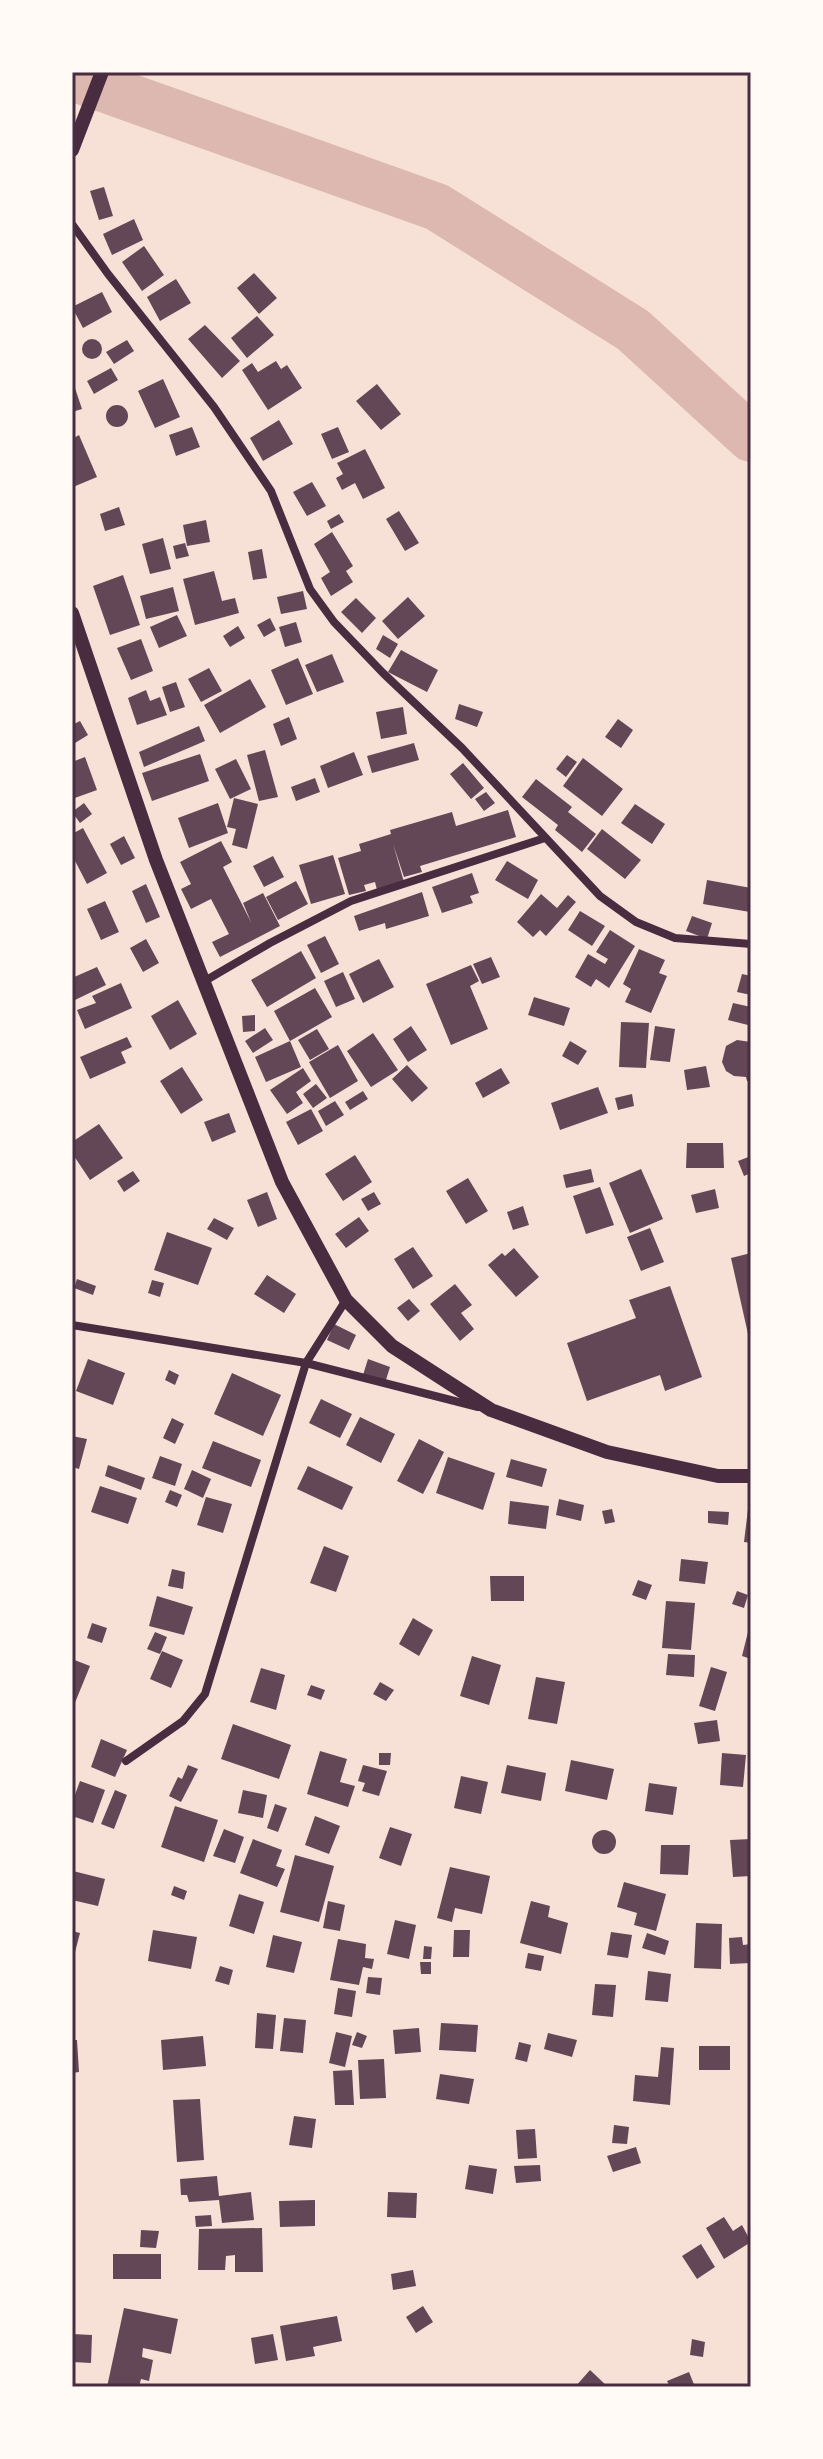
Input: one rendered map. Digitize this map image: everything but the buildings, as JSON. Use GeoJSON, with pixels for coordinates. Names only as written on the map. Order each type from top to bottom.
{"type":"FeatureCollection","features":[{"type":"Feature","properties":{"kind":"street"},"geometry":{"type":"LineString","coordinates":[[72,150],[102,72]]}},
{"type":"Feature","properties":{"kind":"street"},"geometry":{"type":"LineString","coordinates":[[72,224],[214,407],[271,491],[310,589],[334,622],[462,748],[600,896],[636,922],[675,938],[751,944]]}},
{"type":"Feature","properties":{"kind":"street"},"geometry":{"type":"LineString","coordinates":[[72,613],[156,860],[282,1182],[346,1300],[392,1346],[491,1410]]}},
{"type":"Feature","properties":{"kind":"street"},"geometry":{"type":"LineString","coordinates":[[203,982],[351,901],[545,838]]}},
{"type":"Feature","properties":{"kind":"street"},"geometry":{"type":"LineString","coordinates":[[126,1761],[183,1721],[205,1694],[306,1363],[346,1300]]}},
{"type":"Feature","properties":{"kind":"street"},"geometry":{"type":"LineString","coordinates":[[72,1325],[306,1363],[491,1410],[607,1452],[718,1476],[751,1476]]}},
{"type":"Feature","properties":{"kind":"waterway"},"geometry":{"type":"LineString","coordinates":[[72,77],[437,207],[633,330],[751,438]]}}]}
